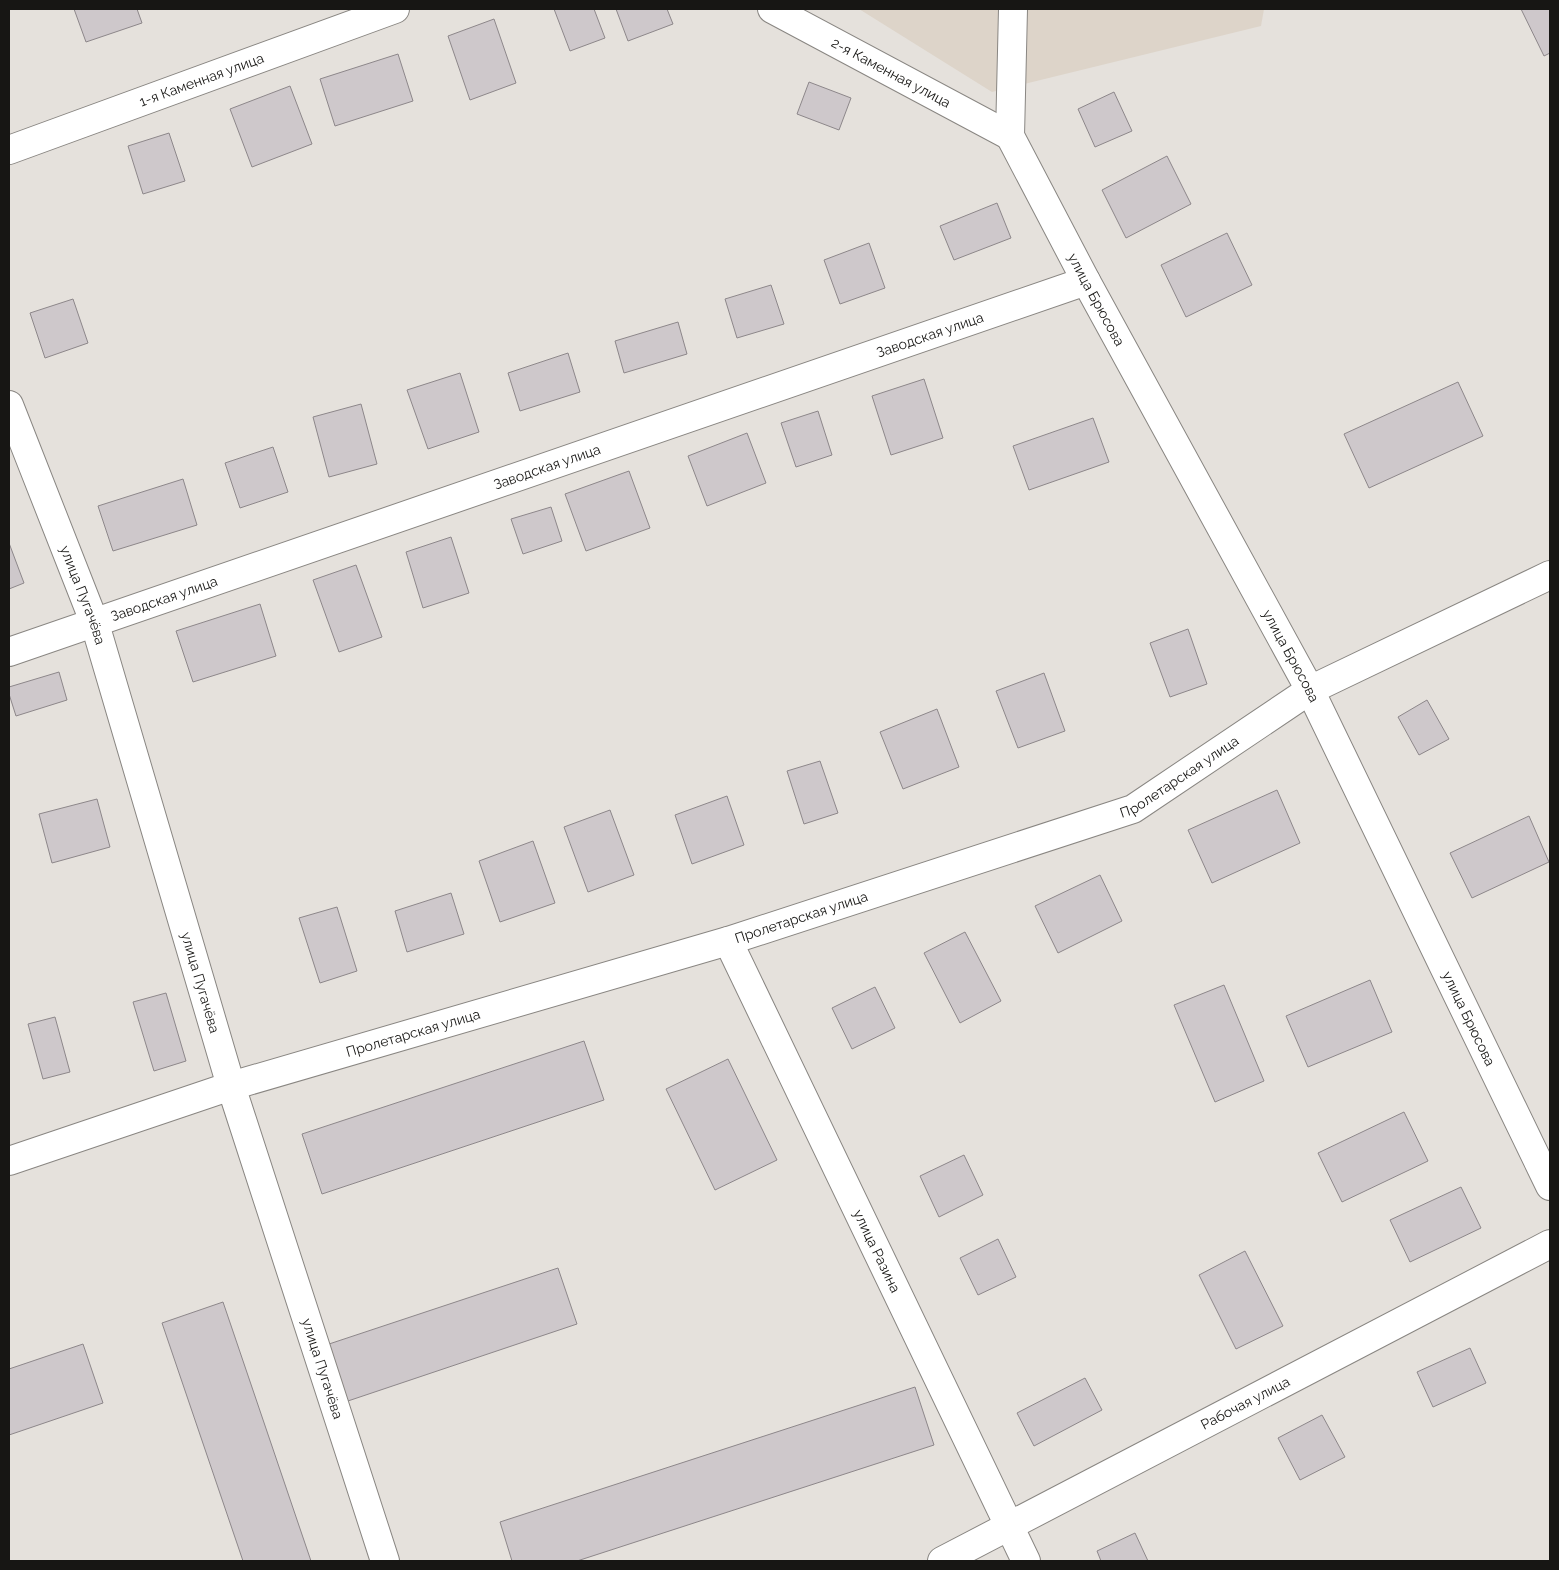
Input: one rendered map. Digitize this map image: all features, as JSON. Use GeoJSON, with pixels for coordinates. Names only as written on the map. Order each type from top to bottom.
{"type":"FeatureCollection","features":[{"type":"Feature","properties":{"kind":"street","name":"1-я Каменная улица"},"geometry":{"type":"LineString","coordinates":[[9,150],[395,9]]}},
{"type":"Feature","properties":{"kind":"street","name":"2-я Каменная улица"},"geometry":{"type":"LineString","coordinates":[[772,9],[1010,136]]}},
{"type":"Feature","properties":{"kind":"street"},"geometry":{"type":"LineString","coordinates":[[1010,136],[1013,9]]}},
{"type":"Feature","properties":{"kind":"street","name":"улица Брюсова"},"geometry":{"type":"LineString","coordinates":[[1010,136],[1086,281],[1310,690],[1550,1186]]}},
{"type":"Feature","properties":{"kind":"street","name":"Заводская улица"},"geometry":{"type":"LineString","coordinates":[[9,652],[95,624],[1086,281]]}},
{"type":"Feature","properties":{"kind":"street","name":"улица Пугачёва"},"geometry":{"type":"LineString","coordinates":[[9,405],[95,624],[231,1086],[385,1561]]}},
{"type":"Feature","properties":{"kind":"street","name":"Пролетарская улица"},"geometry":{"type":"LineString","coordinates":[[9,1161],[231,1086],[728,941],[1133,809],[1310,690],[1550,574]]}},
{"type":"Feature","properties":{"kind":"street","name":"улица Разина"},"geometry":{"type":"LineString","coordinates":[[728,941],[1026,1561]]}},
{"type":"Feature","properties":{"kind":"street","name":"Рабочая улица"},"geometry":{"type":"LineString","coordinates":[[942,1561],[1550,1244]]}},
{"type":"Feature","properties":{"kind":"shaded area"},"geometry":{"type":"Polygon","coordinates":[[[859,9],[1264,9],[1261,26],[992,92],[859,9]]]}},
{"type":"Feature","properties":{"kind":"building"},"geometry":{"type":"Polygon","coordinates":[[[74,9],[137,9],[142,23],[86,42],[74,9]]]}},
{"type":"Feature","properties":{"kind":"building"},"geometry":{"type":"Polygon","coordinates":[[[554,9],[594,9],[605,38],[570,51],[554,9]]]}},
{"type":"Feature","properties":{"kind":"building"},"geometry":{"type":"Polygon","coordinates":[[[616,9],[667,9],[673,24],[628,41],[616,9]]]}},
{"type":"Feature","properties":{"kind":"building"},"geometry":{"type":"Polygon","coordinates":[[[1521,9],[1550,9],[1550,53],[1544,56],[1521,9]]]}},
{"type":"Feature","properties":{"kind":"building"},"geometry":{"type":"Polygon","coordinates":[[[494,19],[516,83],[470,100],[448,36],[494,19]]]}},
{"type":"Feature","properties":{"kind":"building"},"geometry":{"type":"Polygon","coordinates":[[[398,54],[413,101],[335,126],[320,79],[398,54]]]}},
{"type":"Feature","properties":{"kind":"building"},"geometry":{"type":"Polygon","coordinates":[[[809,82],[851,98],[839,130],[797,114],[809,82]]]}},
{"type":"Feature","properties":{"kind":"building"},"geometry":{"type":"Polygon","coordinates":[[[290,86],[312,144],[252,167],[230,109],[290,86]]]}},
{"type":"Feature","properties":{"kind":"building"},"geometry":{"type":"Polygon","coordinates":[[[1114,92],[1132,131],[1095,147],[1078,109],[1114,92]]]}},
{"type":"Feature","properties":{"kind":"building"},"geometry":{"type":"Polygon","coordinates":[[[169,133],[185,181],[143,194],[128,146],[169,133]]]}},
{"type":"Feature","properties":{"kind":"building"},"geometry":{"type":"Polygon","coordinates":[[[1167,156],[1191,204],[1126,238],[1102,190],[1167,156]]]}},
{"type":"Feature","properties":{"kind":"building"},"geometry":{"type":"Polygon","coordinates":[[[997,203],[1011,238],[954,260],[940,226],[997,203]]]}},
{"type":"Feature","properties":{"kind":"building"},"geometry":{"type":"Polygon","coordinates":[[[1227,233],[1252,285],[1186,317],[1161,265],[1227,233]]]}},
{"type":"Feature","properties":{"kind":"building"},"geometry":{"type":"Polygon","coordinates":[[[869,243],[885,288],[840,304],[824,260],[869,243]]]}},
{"type":"Feature","properties":{"kind":"building"},"geometry":{"type":"Polygon","coordinates":[[[771,285],[784,324],[737,338],[725,299],[771,285]]]}},
{"type":"Feature","properties":{"kind":"building"},"geometry":{"type":"Polygon","coordinates":[[[73,299],[88,343],[45,358],[30,313],[73,299]]]}},
{"type":"Feature","properties":{"kind":"building"},"geometry":{"type":"Polygon","coordinates":[[[678,322],[687,354],[624,373],[615,341],[678,322]]]}},
{"type":"Feature","properties":{"kind":"building"},"geometry":{"type":"Polygon","coordinates":[[[568,353],[580,392],[520,411],[508,373],[568,353]]]}},
{"type":"Feature","properties":{"kind":"building"},"geometry":{"type":"Polygon","coordinates":[[[460,373],[479,432],[428,449],[407,390],[460,373]]]}},
{"type":"Feature","properties":{"kind":"building"},"geometry":{"type":"Polygon","coordinates":[[[924,379],[943,438],[891,455],[872,396],[924,379]]]}},
{"type":"Feature","properties":{"kind":"building"},"geometry":{"type":"Polygon","coordinates":[[[1458,382],[1483,436],[1369,488],[1344,434],[1458,382]]]}},
{"type":"Feature","properties":{"kind":"building"},"geometry":{"type":"Polygon","coordinates":[[[361,404],[377,464],[329,477],[313,417],[361,404]]]}},
{"type":"Feature","properties":{"kind":"building"},"geometry":{"type":"Polygon","coordinates":[[[818,411],[832,455],[796,467],[781,423],[818,411]]]}},
{"type":"Feature","properties":{"kind":"building"},"geometry":{"type":"Polygon","coordinates":[[[1093,418],[1109,462],[1029,490],[1013,446],[1093,418]]]}},
{"type":"Feature","properties":{"kind":"building"},"geometry":{"type":"Polygon","coordinates":[[[747,433],[766,483],[707,506],[688,456],[747,433]]]}},
{"type":"Feature","properties":{"kind":"building"},"geometry":{"type":"Polygon","coordinates":[[[273,447],[288,492],[240,508],[225,463],[273,447]]]}},
{"type":"Feature","properties":{"kind":"building"},"geometry":{"type":"Polygon","coordinates":[[[629,471],[650,528],[586,551],[565,494],[629,471]]]}},
{"type":"Feature","properties":{"kind":"building"},"geometry":{"type":"Polygon","coordinates":[[[183,479],[197,525],[113,551],[98,506],[183,479]]]}},
{"type":"Feature","properties":{"kind":"building"},"geometry":{"type":"Polygon","coordinates":[[[551,507],[562,541],[523,554],[511,519],[551,507]]]}},
{"type":"Feature","properties":{"kind":"building"},"geometry":{"type":"Polygon","coordinates":[[[451,537],[469,593],[423,608],[406,552],[451,537]]]}},
{"type":"Feature","properties":{"kind":"building"},"geometry":{"type":"Polygon","coordinates":[[[9,543],[24,583],[9,589],[9,543]]]}},
{"type":"Feature","properties":{"kind":"building"},"geometry":{"type":"Polygon","coordinates":[[[356,565],[382,637],[339,652],[313,580],[356,565]]]}},
{"type":"Feature","properties":{"kind":"building"},"geometry":{"type":"Polygon","coordinates":[[[260,604],[276,656],[193,682],[176,631],[260,604]]]}},
{"type":"Feature","properties":{"kind":"building"},"geometry":{"type":"Polygon","coordinates":[[[1188,629],[1207,684],[1170,697],[1150,643],[1188,629]]]}},
{"type":"Feature","properties":{"kind":"building"},"geometry":{"type":"Polygon","coordinates":[[[59,672],[67,700],[16,716],[9,694],[9,687],[59,672]]]}},
{"type":"Feature","properties":{"kind":"building"},"geometry":{"type":"Polygon","coordinates":[[[1044,673],[1065,731],[1018,748],[996,691],[1044,673]]]}},
{"type":"Feature","properties":{"kind":"building"},"geometry":{"type":"Polygon","coordinates":[[[1427,700],[1449,739],[1419,755],[1398,717],[1427,700]]]}},
{"type":"Feature","properties":{"kind":"building"},"geometry":{"type":"Polygon","coordinates":[[[937,709],[959,767],[903,789],[880,732],[937,709]]]}},
{"type":"Feature","properties":{"kind":"building"},"geometry":{"type":"Polygon","coordinates":[[[820,761],[838,813],[804,824],[787,771],[820,761]]]}},
{"type":"Feature","properties":{"kind":"building"},"geometry":{"type":"Polygon","coordinates":[[[1277,790],[1300,843],[1212,883],[1188,830],[1277,790]]]}},
{"type":"Feature","properties":{"kind":"building"},"geometry":{"type":"Polygon","coordinates":[[[727,796],[744,845],[692,864],[675,815],[727,796]]]}},
{"type":"Feature","properties":{"kind":"building"},"geometry":{"type":"Polygon","coordinates":[[[97,799],[110,847],[52,863],[39,814],[97,799]]]}},
{"type":"Feature","properties":{"kind":"building"},"geometry":{"type":"Polygon","coordinates":[[[610,810],[634,875],[588,892],[564,827],[610,810]]]}},
{"type":"Feature","properties":{"kind":"building"},"geometry":{"type":"Polygon","coordinates":[[[1529,816],[1549,862],[1472,898],[1450,853],[1529,816]]]}},
{"type":"Feature","properties":{"kind":"building"},"geometry":{"type":"Polygon","coordinates":[[[533,841],[555,903],[500,922],[479,861],[533,841]]]}},
{"type":"Feature","properties":{"kind":"building"},"geometry":{"type":"Polygon","coordinates":[[[1100,875],[1122,921],[1058,953],[1035,906],[1100,875]]]}},
{"type":"Feature","properties":{"kind":"building"},"geometry":{"type":"Polygon","coordinates":[[[451,893],[464,934],[407,952],[395,911],[451,893]]]}},
{"type":"Feature","properties":{"kind":"building"},"geometry":{"type":"Polygon","coordinates":[[[337,907],[357,971],[320,983],[299,918],[337,907]]]}},
{"type":"Feature","properties":{"kind":"building"},"geometry":{"type":"Polygon","coordinates":[[[965,932],[1001,1001],[960,1023],[924,953],[965,932]]]}},
{"type":"Feature","properties":{"kind":"building"},"geometry":{"type":"Polygon","coordinates":[[[1370,980],[1392,1032],[1308,1067],[1286,1016],[1370,980]]]}},
{"type":"Feature","properties":{"kind":"building"},"geometry":{"type":"Polygon","coordinates":[[[1224,985],[1264,1081],[1215,1102],[1174,1005],[1224,985]]]}},
{"type":"Feature","properties":{"kind":"building"},"geometry":{"type":"Polygon","coordinates":[[[875,987],[895,1028],[852,1049],[832,1008],[875,987]]]}},
{"type":"Feature","properties":{"kind":"building"},"geometry":{"type":"Polygon","coordinates":[[[166,993],[186,1061],[154,1071],[133,1002],[166,993]]]}},
{"type":"Feature","properties":{"kind":"building"},"geometry":{"type":"Polygon","coordinates":[[[55,1017],[70,1072],[43,1079],[28,1024],[55,1017]]]}},
{"type":"Feature","properties":{"kind":"building"},"geometry":{"type":"Polygon","coordinates":[[[584,1041],[604,1100],[322,1194],[302,1134],[584,1041]]]}},
{"type":"Feature","properties":{"kind":"building"},"geometry":{"type":"Polygon","coordinates":[[[728,1059],[777,1160],[715,1190],[666,1089],[728,1059]]]}},
{"type":"Feature","properties":{"kind":"building"},"geometry":{"type":"Polygon","coordinates":[[[1404,1112],[1428,1161],[1342,1202],[1318,1153],[1404,1112]]]}},
{"type":"Feature","properties":{"kind":"building"},"geometry":{"type":"Polygon","coordinates":[[[964,1155],[983,1195],[939,1217],[920,1176],[964,1155]]]}},
{"type":"Feature","properties":{"kind":"building"},"geometry":{"type":"Polygon","coordinates":[[[1461,1187],[1481,1228],[1410,1262],[1390,1220],[1461,1187]]]}},
{"type":"Feature","properties":{"kind":"building"},"geometry":{"type":"Polygon","coordinates":[[[998,1239],[1016,1277],[978,1295],[960,1258],[998,1239]]]}},
{"type":"Feature","properties":{"kind":"building"},"geometry":{"type":"Polygon","coordinates":[[[1245,1251],[1283,1326],[1236,1349],[1199,1275],[1245,1251]]]}},
{"type":"Feature","properties":{"kind":"building"},"geometry":{"type":"Polygon","coordinates":[[[558,1268],[577,1324],[336,1405],[317,1348],[558,1268]]]}},
{"type":"Feature","properties":{"kind":"building"},"geometry":{"type":"Polygon","coordinates":[[[223,1302],[311,1561],[243,1561],[162,1323],[223,1302]]]}},
{"type":"Feature","properties":{"kind":"building"},"geometry":{"type":"Polygon","coordinates":[[[83,1344],[103,1403],[9,1435],[9,1369],[83,1344]]]}},
{"type":"Feature","properties":{"kind":"building"},"geometry":{"type":"Polygon","coordinates":[[[1470,1348],[1486,1383],[1433,1407],[1417,1372],[1470,1348]]]}},
{"type":"Feature","properties":{"kind":"building"},"geometry":{"type":"Polygon","coordinates":[[[1085,1378],[1102,1410],[1034,1446],[1017,1413],[1085,1378]]]}},
{"type":"Feature","properties":{"kind":"building"},"geometry":{"type":"Polygon","coordinates":[[[915,1387],[934,1445],[577,1561],[512,1561],[500,1522],[915,1387]]]}},
{"type":"Feature","properties":{"kind":"building"},"geometry":{"type":"Polygon","coordinates":[[[1322,1415],[1345,1457],[1300,1480],[1278,1438],[1322,1415]]]}},
{"type":"Feature","properties":{"kind":"building"},"geometry":{"type":"Polygon","coordinates":[[[1135,1533],[1148,1561],[1101,1561],[1097,1551],[1135,1533]]]}}]}
